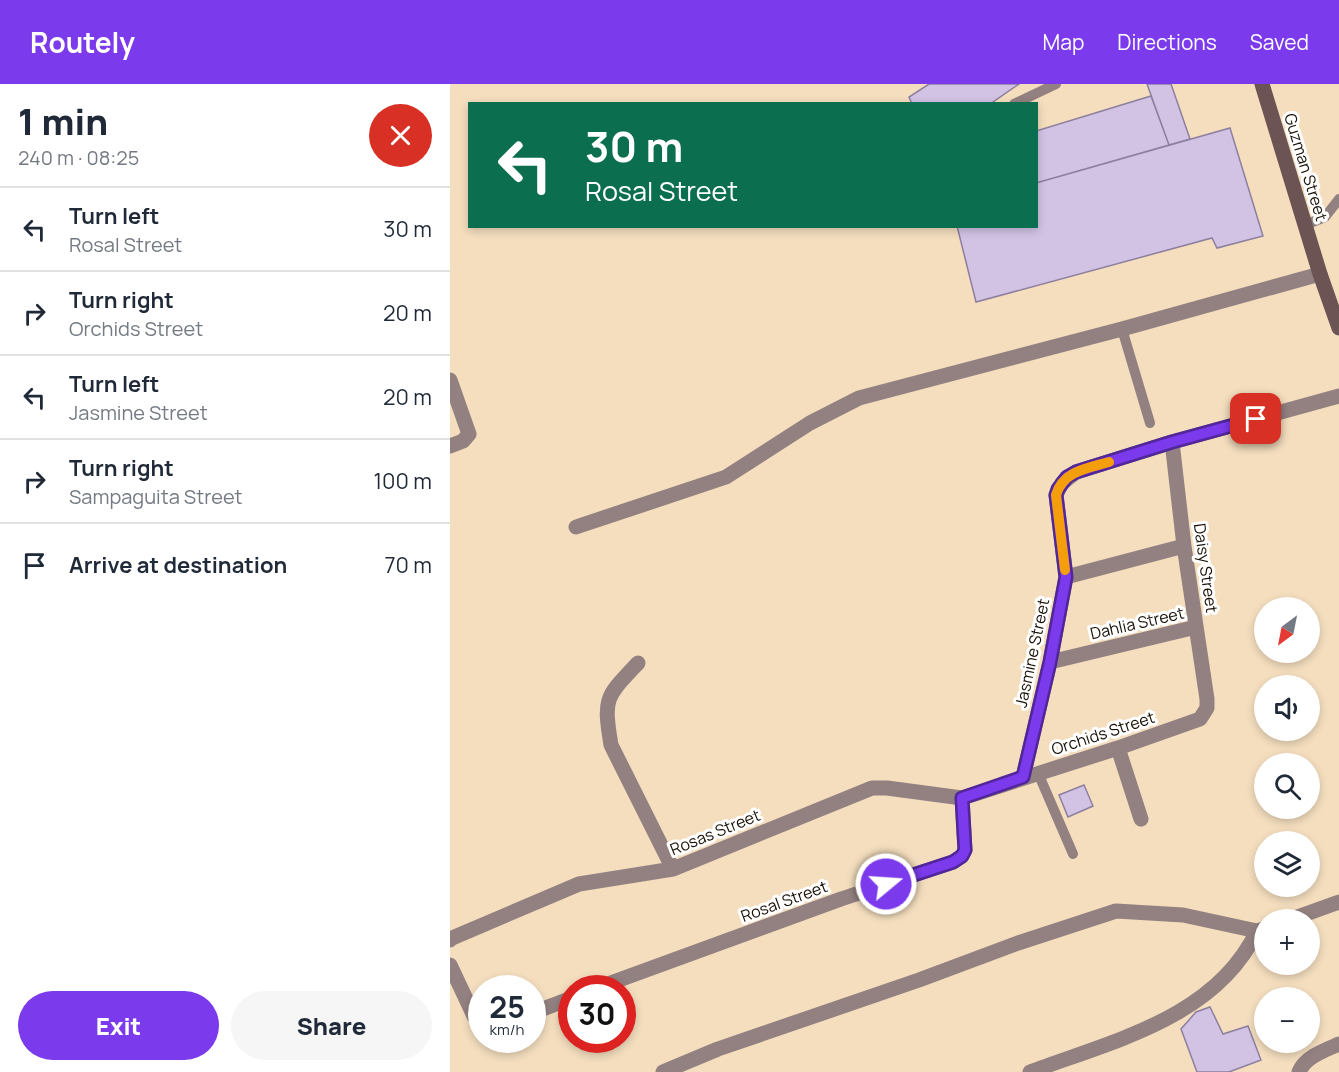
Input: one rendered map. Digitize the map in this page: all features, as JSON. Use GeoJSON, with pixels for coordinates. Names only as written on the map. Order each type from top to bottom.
{"type":"FeatureCollection","features":[{"type":"Feature","properties":{"kind":"main road","name":"Guzman Street"},"geometry":{"type":"LineString","coordinates":[[1262,84],[1320,274],[1339,328]]}},
{"type":"Feature","properties":{"kind":"street"},"geometry":{"type":"LineString","coordinates":[[576,527],[726,477],[810,423],[859,398],[1320,274]]}},
{"type":"Feature","properties":{"kind":"street"},"geometry":{"type":"LineString","coordinates":[[450,380],[469,434],[463,441],[450,446]]}},
{"type":"Feature","properties":{"kind":"street"},"geometry":{"type":"LineString","coordinates":[[1172,442],[1339,396]]}},
{"type":"Feature","properties":{"kind":"street","name":"Jasmine Street"},"geometry":{"type":"LineString","coordinates":[[1023,777],[1050,662],[1066,577],[1056,495],[1062,483],[1076,472],[1172,442]]}},
{"type":"Feature","properties":{"kind":"street","name":"Daisy Street"},"geometry":{"type":"LineString","coordinates":[[1172,442],[1184,546],[1208,699]]}},
{"type":"Feature","properties":{"kind":"street"},"geometry":{"type":"LineString","coordinates":[[1066,577],[1184,546]]}},
{"type":"Feature","properties":{"kind":"street","name":"Dahlia Street"},"geometry":{"type":"LineString","coordinates":[[1050,662],[1196,627]]}},
{"type":"Feature","properties":{"kind":"street"},"geometry":{"type":"LineString","coordinates":[[638,663],[612,692],[608,701],[607,722],[611,745],[673,869]]}},
{"type":"Feature","properties":{"kind":"street","name":"Orchids Street"},"geometry":{"type":"LineString","coordinates":[[962,798],[1200,719],[1208,708],[1208,699]]}},
{"type":"Feature","properties":{"kind":"street"},"geometry":{"type":"LineString","coordinates":[[1118,748],[1141,819]]}},
{"type":"Feature","properties":{"kind":"street","name":"Rosas Street"},"geometry":{"type":"LineString","coordinates":[[450,940],[579,884],[673,869],[872,788],[962,798]]}},
{"type":"Feature","properties":{"kind":"street","name":"Rosal Street"},"geometry":{"type":"LineString","coordinates":[[633,975],[841,899],[953,862],[962,856],[965,850],[962,798]]}},
{"type":"Feature","properties":{"kind":"street"},"geometry":{"type":"LineString","coordinates":[[1320,909],[1339,902]]}},
{"type":"Feature","properties":{"kind":"street"},"geometry":{"type":"LineString","coordinates":[[663,1072],[718,1049],[919,980],[1018,943],[1116,911],[1183,915],[1254,929]]}},
{"type":"Feature","properties":{"kind":"street"},"geometry":{"type":"LineString","coordinates":[[1030,1072],[1158,1024],[1184,1009],[1227,976],[1254,940]]}},
{"type":"Feature","properties":{"kind":"street"},"geometry":{"type":"LineString","coordinates":[[450,965],[468,1003]]}},
{"type":"Feature","properties":{"kind":"street"},"geometry":{"type":"LineString","coordinates":[[1299,1072],[1299,1069],[1310,1058],[1339,1044]]}},
{"type":"Feature","properties":{"kind":"lane"},"geometry":{"type":"LineString","coordinates":[[1018,102],[1056,84]]}},
{"type":"Feature","properties":{"kind":"lane"},"geometry":{"type":"LineString","coordinates":[[1305,225],[1325,217],[1339,199]]}},
{"type":"Feature","properties":{"kind":"lane"},"geometry":{"type":"LineString","coordinates":[[1122,329],[1150,423]]}},
{"type":"Feature","properties":{"kind":"lane"},"geometry":{"type":"LineString","coordinates":[[1038,773],[1072,854]]}},
{"type":"Feature","properties":{"kind":"building"},"geometry":{"type":"Polygon","coordinates":[[[929,84],[1019,84],[993,102],[911,102],[909,97],[929,84]]]}},
{"type":"Feature","properties":{"kind":"building"},"geometry":{"type":"Polygon","coordinates":[[[1147,84],[1171,84],[1190,139],[1169,145],[1147,84]]]}},
{"type":"Feature","properties":{"kind":"building"},"geometry":{"type":"Polygon","coordinates":[[[1151,96],[1169,145],[1038,182],[1038,130],[1151,96]]]}},
{"type":"Feature","properties":{"kind":"building"},"geometry":{"type":"Polygon","coordinates":[[[1230,128],[1263,236],[1217,248],[1212,238],[976,302],[958,228],[1038,228],[1038,182],[1230,128]]]}},
{"type":"Feature","properties":{"kind":"building"},"geometry":{"type":"Polygon","coordinates":[[[1084,785],[1093,806],[1068,817],[1059,795],[1084,785]]]}},
{"type":"Feature","properties":{"kind":"building"},"geometry":{"type":"Polygon","coordinates":[[[1210,1007],[1223,1034],[1248,1026],[1254,1042],[1254,1053],[1258,1053],[1261,1060],[1229,1072],[1197,1072],[1181,1029],[1196,1012],[1210,1007]]]}},
{"type":"Feature","properties":{"kind":"slow traffic"},"geometry":{"type":"LineString","coordinates":[[1065,570],[1056,495],[1058,489],[1067,477],[1076,472],[1109,462]]}},
{"type":"Feature","properties":{"kind":"route"},"geometry":{"type":"LineString","coordinates":[[886,884],[953,862],[962,856],[966,842],[962,798],[1023,777],[1050,662],[1066,577],[1056,495],[1062,483],[1076,472],[1256,419]]}}]}
